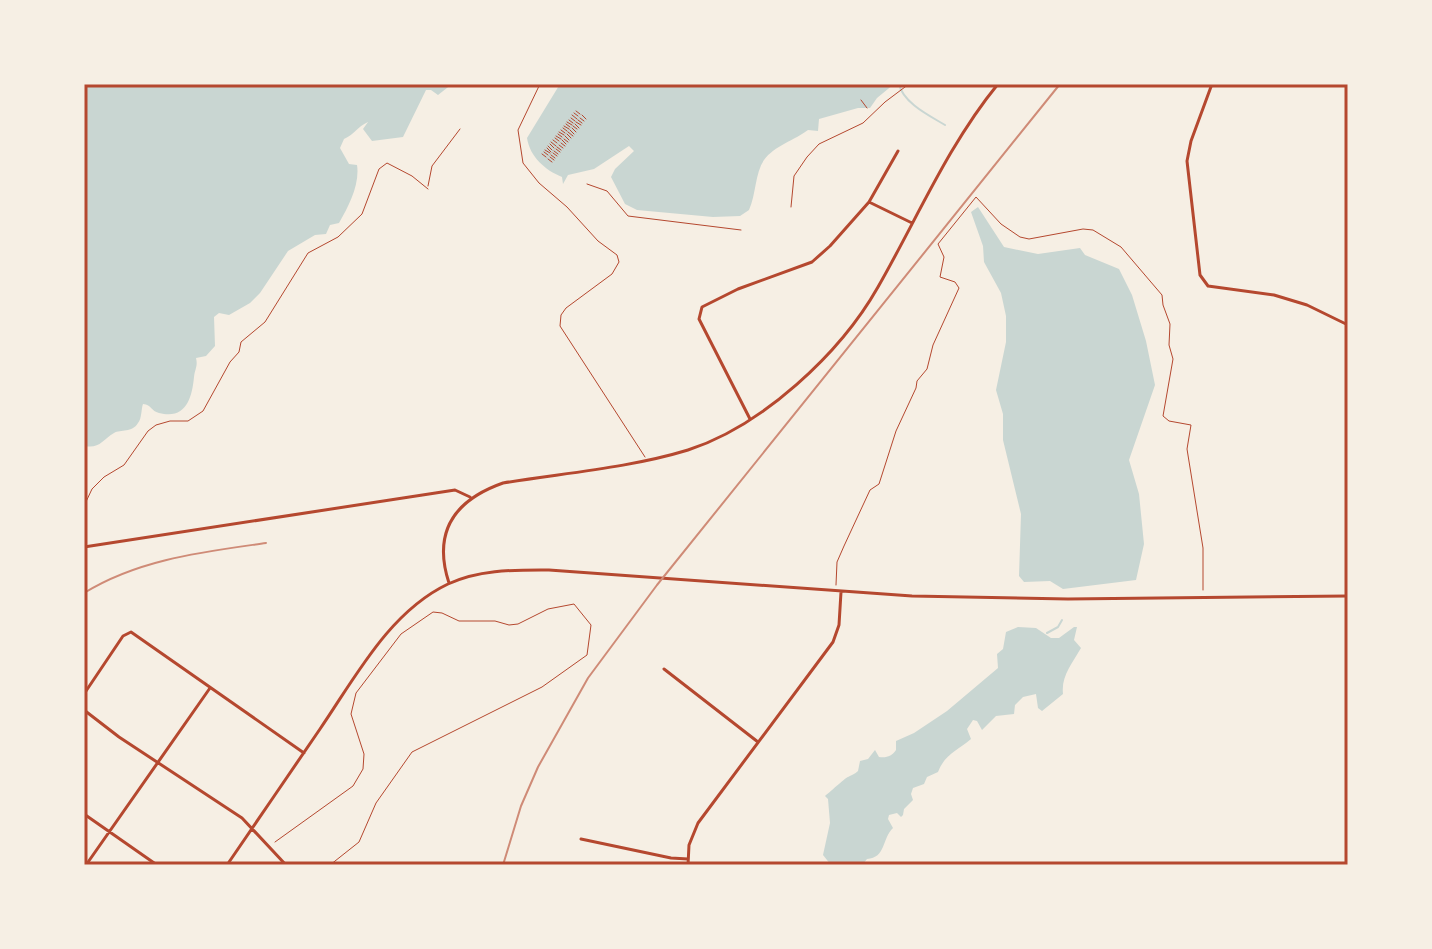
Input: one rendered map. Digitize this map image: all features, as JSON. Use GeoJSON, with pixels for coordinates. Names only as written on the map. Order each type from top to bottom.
{"type":"FeatureCollection","features":[{"type":"Feature","properties":{"kind":"street"},"geometry":{"type":"LineString","coordinates":[[449,583],[444,564],[446,531],[456,512],[470,497],[503,483],[647,460],[709,442],[750,419],[807,373],[849,330],[871,299],[964,131],[998,84]]}},
{"type":"Feature","properties":{"kind":"street"},"geometry":{"type":"LineString","coordinates":[[1212,84],[1187,161],[1200,275],[1208,286],[1274,295],[1307,305],[1348,325]]}},
{"type":"Feature","properties":{"kind":"street"},"geometry":{"type":"LineString","coordinates":[[750,419],[699,319],[700,309],[729,293],[812,262],[869,202],[898,151]]}},
{"type":"Feature","properties":{"kind":"street"},"geometry":{"type":"LineString","coordinates":[[869,202],[913,223]]}},
{"type":"Feature","properties":{"kind":"street"},"geometry":{"type":"LineString","coordinates":[[84,547],[455,490],[470,497]]}},
{"type":"Feature","properties":{"kind":"street"},"geometry":{"type":"LineString","coordinates":[[227,865],[391,628],[409,610],[449,583],[475,575],[505,570],[549,570],[839,592],[1008,599],[1348,596]]}},
{"type":"Feature","properties":{"kind":"street"},"geometry":{"type":"LineString","coordinates":[[688,865],[693,831],[833,642],[839,625],[839,592]]}},
{"type":"Feature","properties":{"kind":"street"},"geometry":{"type":"LineString","coordinates":[[84,694],[123,636],[129,632],[304,753]]}},
{"type":"Feature","properties":{"kind":"street"},"geometry":{"type":"LineString","coordinates":[[664,669],[758,742]]}},
{"type":"Feature","properties":{"kind":"street"},"geometry":{"type":"LineString","coordinates":[[86,865],[211,687]]}},
{"type":"Feature","properties":{"kind":"street"},"geometry":{"type":"LineString","coordinates":[[84,710],[119,737],[232,811],[286,865]]}},
{"type":"Feature","properties":{"kind":"street"},"geometry":{"type":"LineString","coordinates":[[84,814],[157,865]]}},
{"type":"Feature","properties":{"kind":"street"},"geometry":{"type":"LineString","coordinates":[[581,839],[688,859]]}},
{"type":"Feature","properties":{"kind":"lane"},"geometry":{"type":"LineString","coordinates":[[540,84],[518,130],[523,163],[598,241],[617,255],[619,262],[612,274],[563,311],[560,326],[647,460]]}},
{"type":"Feature","properties":{"kind":"path"},"geometry":{"type":"LineString","coordinates":[[791,207],[794,176],[804,159],[819,144],[863,123],[909,84]]}},
{"type":"Feature","properties":{"kind":"path"},"geometry":{"type":"LineString","coordinates":[[861,100],[867,108]]}},
{"type":"Feature","properties":{"kind":"path"},"geometry":{"type":"LineString","coordinates":[[84,506],[92,489],[124,465],[148,431],[170,421],[188,421],[203,411],[230,362],[239,352],[241,342],[265,322],[308,253],[338,237],[362,214],[379,169],[387,163],[395,166],[428,189],[432,166],[460,129]]}},
{"type":"Feature","properties":{"kind":"path"},"geometry":{"type":"LineString","coordinates":[[559,133],[569,141]]}},
{"type":"Feature","properties":{"kind":"path"},"geometry":{"type":"LineString","coordinates":[[559,133],[569,141]]}},
{"type":"Feature","properties":{"kind":"path"},"geometry":{"type":"LineString","coordinates":[[559,133],[569,141]]}},
{"type":"Feature","properties":{"kind":"path"},"geometry":{"type":"LineString","coordinates":[[559,133],[569,141]]}},
{"type":"Feature","properties":{"kind":"path"},"geometry":{"type":"LineString","coordinates":[[559,133],[569,141]]}},
{"type":"Feature","properties":{"kind":"path"},"geometry":{"type":"LineString","coordinates":[[559,133],[569,141]]}},
{"type":"Feature","properties":{"kind":"path"},"geometry":{"type":"LineString","coordinates":[[559,133],[569,141]]}},
{"type":"Feature","properties":{"kind":"path"},"geometry":{"type":"LineString","coordinates":[[559,133],[569,141]]}},
{"type":"Feature","properties":{"kind":"path"},"geometry":{"type":"LineString","coordinates":[[559,133],[569,141]]}},
{"type":"Feature","properties":{"kind":"path"},"geometry":{"type":"LineString","coordinates":[[587,184],[607,191],[628,216],[741,230]]}},
{"type":"Feature","properties":{"kind":"path"},"geometry":{"type":"LineString","coordinates":[[839,592],[837,562],[840,554],[870,490],[879,484],[896,431],[917,381],[927,369],[933,345],[959,288],[955,282],[940,277],[944,257],[938,244],[976,197],[1001,224],[1020,237],[1029,239],[1093,230],[1121,247],[1162,295],[1170,324],[1169,345],[1173,359],[1163,416],[1169,421],[1191,425],[1187,449],[1203,548],[1204,598]]}},
{"type":"Feature","properties":{"kind":"path"},"geometry":{"type":"LineString","coordinates":[[269,846],[353,786],[358,779],[363,769],[364,754],[351,714],[356,693],[401,634],[433,612],[459,621],[495,621],[509,625],[518,624],[548,609],[556,610],[574,604],[579,607],[591,625],[587,655],[542,687],[412,752],[376,803],[359,842],[330,865]]}},
{"type":"Feature","properties":{"kind":"shaded area"},"geometry":{"type":"Polygon","coordinates":[[[84,84],[452,84],[438,95],[426,90],[403,137],[372,141],[363,129],[368,122],[344,139],[340,148],[349,164],[357,165],[357,180],[339,223],[330,225],[326,234],[315,235],[288,251],[250,303],[229,315],[219,313],[214,317],[215,346],[206,356],[196,358],[197,365],[186,406],[168,414],[154,411],[143,404],[136,426],[114,433],[89,447],[84,446],[84,84]]]}},
{"type":"Feature","properties":{"kind":"shaded area"},"geometry":{"type":"Polygon","coordinates":[[[560,84],[894,84],[870,108],[858,108],[819,119],[818,131],[808,130],[773,151],[761,165],[749,210],[740,216],[713,217],[637,210],[625,204],[611,177],[634,151],[629,146],[594,169],[568,175],[563,184],[562,177],[544,167],[535,157],[527,138],[560,84]]]}},
{"type":"Feature","properties":{"kind":"shaded area"},"geometry":{"type":"Polygon","coordinates":[[[978,207],[1004,247],[1038,254],[1080,248],[1085,255],[1119,269],[1132,295],[1155,385],[1129,460],[1139,494],[1144,544],[1136,580],[1063,589],[1050,581],[1024,582],[1019,576],[1021,514],[1003,440],[1003,414],[996,390],[1006,342],[1006,316],[1001,293],[984,262],[983,246],[971,212],[978,207]]]}},
{"type":"Feature","properties":{"kind":"shaded area"},"geometry":{"type":"Polygon","coordinates":[[[1018,627],[1036,628],[1051,638],[1059,638],[1077,627],[1074,640],[1081,648],[1065,676],[1063,694],[1042,711],[1038,708],[1036,694],[1023,697],[1015,705],[1014,714],[996,716],[982,730],[973,720],[967,729],[971,739],[948,757],[938,772],[927,777],[924,784],[913,788],[913,800],[901,817],[897,813],[889,815],[893,828],[878,855],[867,859],[862,865],[831,865],[823,855],[830,823],[828,799],[825,796],[858,771],[860,761],[868,759],[875,750],[879,757],[891,755],[896,750],[896,741],[947,711],[998,668],[997,654],[1003,649],[1006,632],[1018,627]]]}},
{"type":"Feature","properties":{"kind":"waterway"},"geometry":{"type":"LineString","coordinates":[[899,84],[911,103],[945,125]]}},
{"type":"Feature","properties":{"kind":"waterway"},"geometry":{"type":"LineString","coordinates":[[1047,633],[1058,627],[1062,620]]}},
{"type":"Feature","properties":{"kind":"railway"},"geometry":{"type":"LineString","coordinates":[[503,865],[521,806],[538,767],[588,678],[657,585],[1060,84]]}},
{"type":"Feature","properties":{"kind":"railway"},"geometry":{"type":"LineString","coordinates":[[84,593],[105,581],[149,565],[266,543]]}}]}
